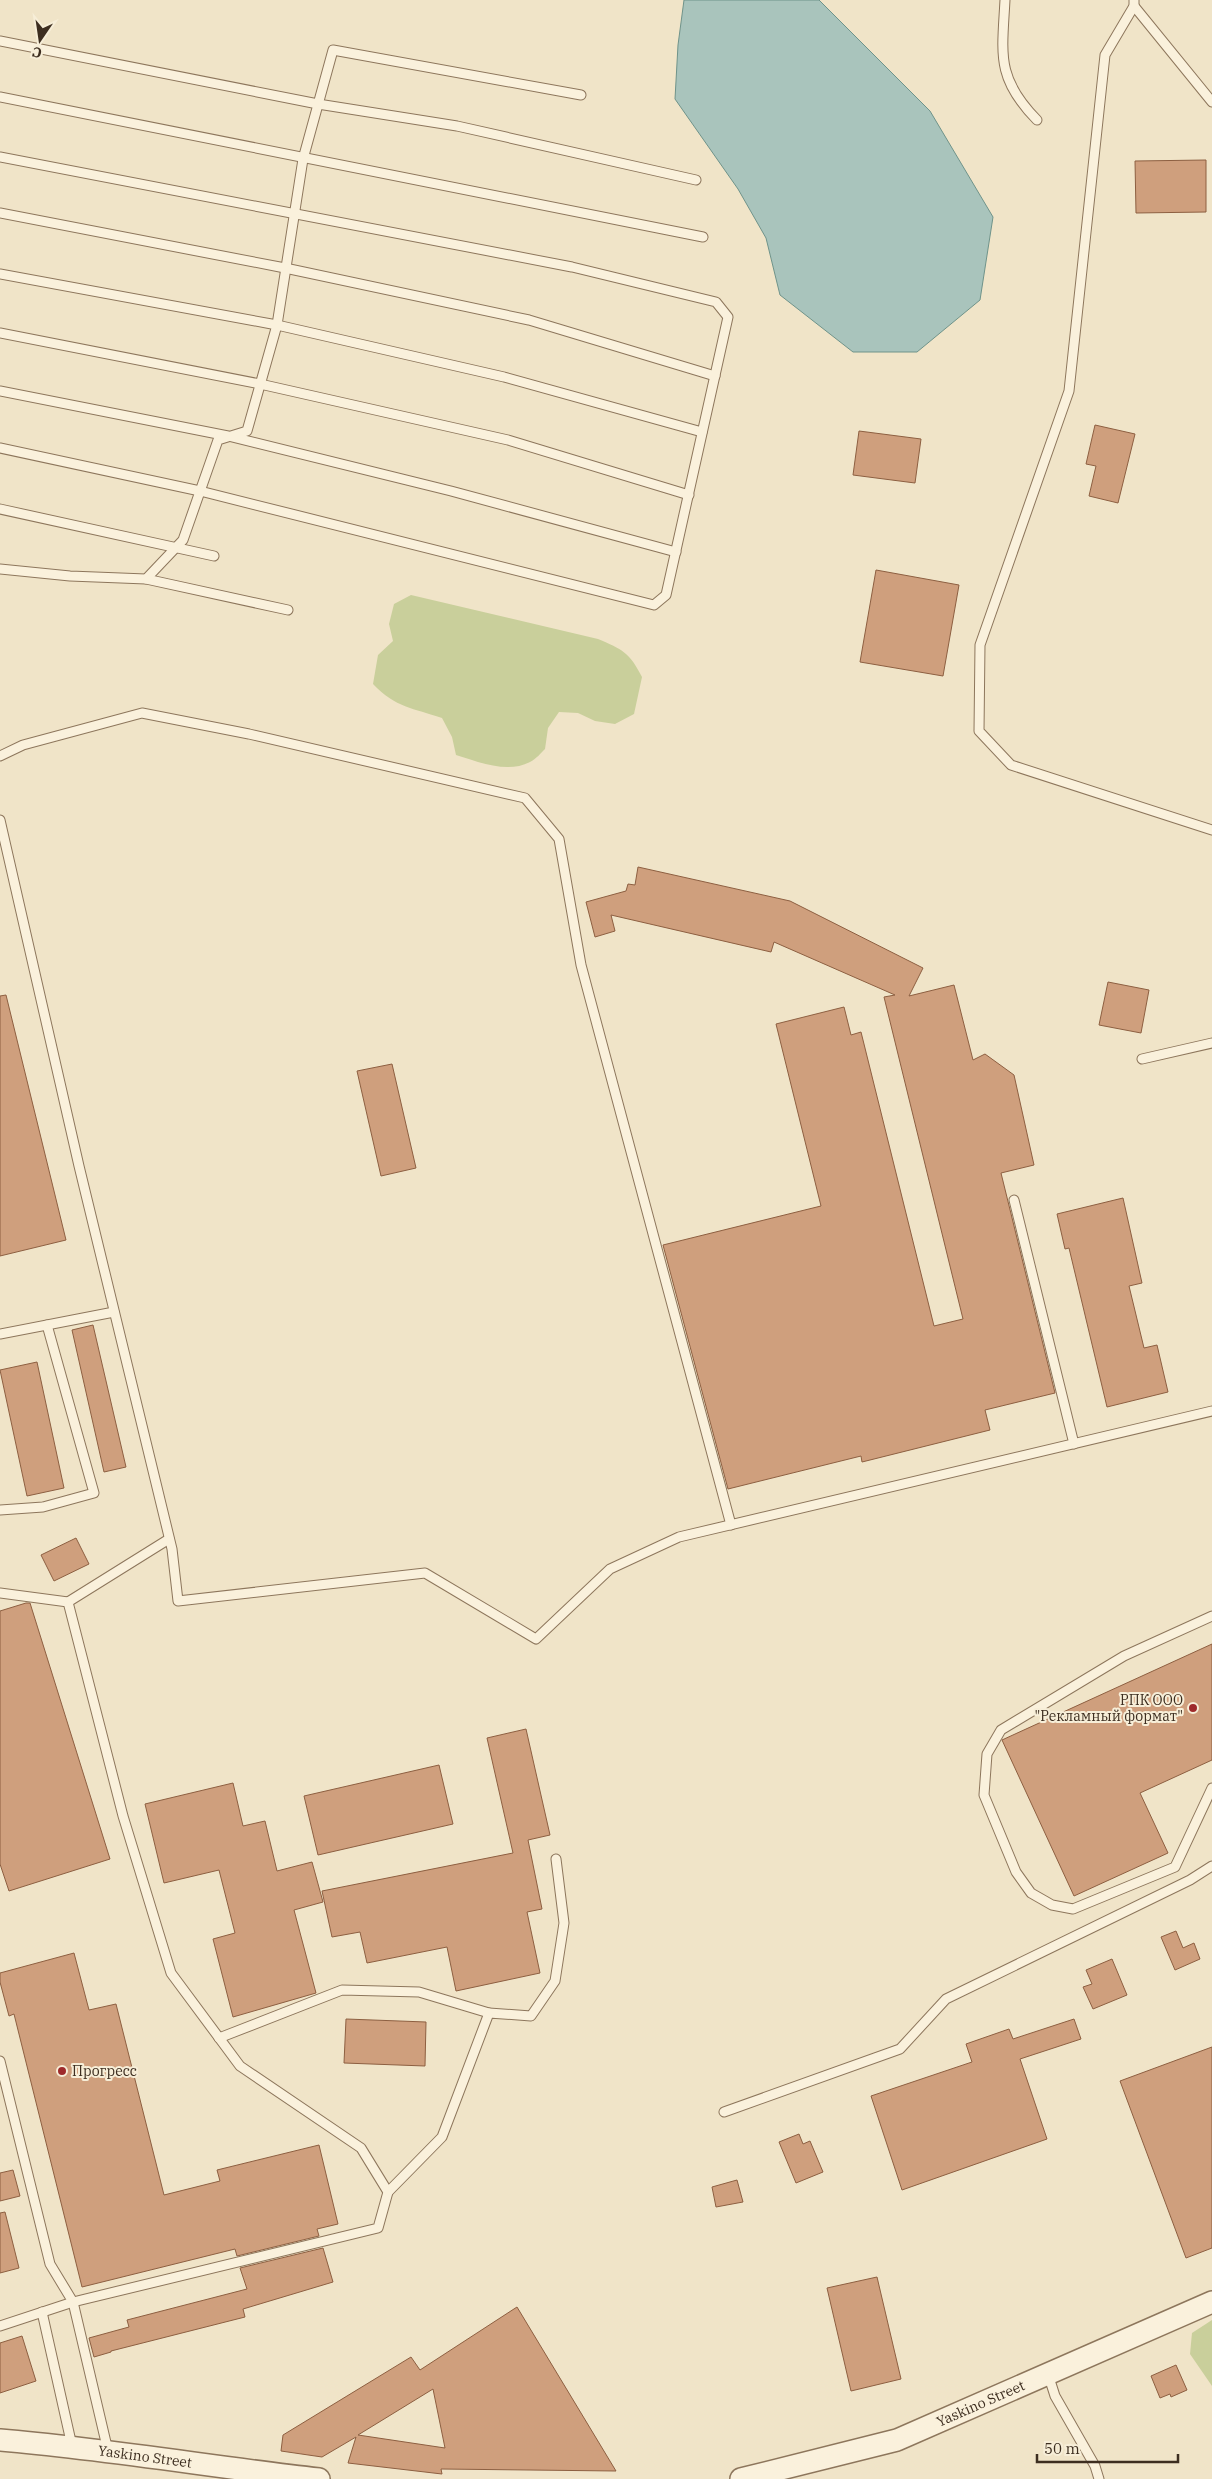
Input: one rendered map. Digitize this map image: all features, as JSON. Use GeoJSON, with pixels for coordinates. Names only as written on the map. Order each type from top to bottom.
{"type":"FeatureCollection","features":[{"type":"Feature","properties":{"kind":"street","name":"Yaskino Street"},"geometry":{"type":"LineString","coordinates":[[741,2479],[897,2440],[1212,2302]]}},
{"type":"Feature","properties":{"kind":"street","name":"Yaskino Street"},"geometry":{"type":"LineString","coordinates":[[0,2440],[72,2446],[203,2466],[320,2479]]}},
{"type":"Feature","properties":{"kind":"lane"},"geometry":{"type":"LineString","coordinates":[[1005,0],[1002,49],[1007,79],[1018,101],[1037,120]]}},
{"type":"Feature","properties":{"kind":"lane"},"geometry":{"type":"LineString","coordinates":[[1212,102],[1134,3],[1105,56],[1069,391],[980,645],[979,731],[1011,765],[1212,830]]}},
{"type":"Feature","properties":{"kind":"lane"},"geometry":{"type":"LineString","coordinates":[[0,41],[318,104],[457,126],[696,180]]}},
{"type":"Feature","properties":{"kind":"lane"},"geometry":{"type":"LineString","coordinates":[[146,579],[183,540],[218,440],[247,431],[277,325],[303,159],[333,50],[580,95]]}},
{"type":"Feature","properties":{"kind":"lane"},"geometry":{"type":"LineString","coordinates":[[0,97],[303,159],[703,237]]}},
{"type":"Feature","properties":{"kind":"lane"},"geometry":{"type":"LineString","coordinates":[[0,156],[572,266],[716,302],[728,317],[666,595],[654,605],[200,491],[0,448]]}},
{"type":"Feature","properties":{"kind":"lane"},"geometry":{"type":"LineString","coordinates":[[0,213],[285,268],[529,320],[715,376]]}},
{"type":"Feature","properties":{"kind":"lane"},"geometry":{"type":"LineString","coordinates":[[0,274],[277,325],[504,377],[702,432]]}},
{"type":"Feature","properties":{"kind":"lane"},"geometry":{"type":"LineString","coordinates":[[0,333],[260,384],[508,440],[688,495]]}},
{"type":"Feature","properties":{"kind":"lane"},"geometry":{"type":"LineString","coordinates":[[0,391],[228,436],[451,491],[676,552]]}},
{"type":"Feature","properties":{"kind":"lane"},"geometry":{"type":"LineString","coordinates":[[0,509],[214,556]]}},
{"type":"Feature","properties":{"kind":"lane"},"geometry":{"type":"LineString","coordinates":[[0,568],[70,576],[146,579],[288,610]]}},
{"type":"Feature","properties":{"kind":"lane"},"geometry":{"type":"LineString","coordinates":[[0,756],[23,745],[142,713],[249,734],[526,798],[559,839],[581,965],[731,1525]]}},
{"type":"Feature","properties":{"kind":"lane"},"geometry":{"type":"LineString","coordinates":[[0,820],[2,840],[169,1539],[178,1602],[425,1573],[536,1639],[610,1569],[679,1537],[1212,1411]]}},
{"type":"Feature","properties":{"kind":"lane"},"geometry":{"type":"LineString","coordinates":[[1142,1059],[1212,1043]]}},
{"type":"Feature","properties":{"kind":"lane"},"geometry":{"type":"LineString","coordinates":[[1014,1200],[1074,1444]]}},
{"type":"Feature","properties":{"kind":"lane"},"geometry":{"type":"LineString","coordinates":[[0,1334],[114,1312]]}},
{"type":"Feature","properties":{"kind":"lane"},"geometry":{"type":"LineString","coordinates":[[0,1510],[43,1507],[94,1493],[47,1324]]}},
{"type":"Feature","properties":{"kind":"lane"},"geometry":{"type":"LineString","coordinates":[[0,1593],[68,1602],[169,1539]]}},
{"type":"Feature","properties":{"kind":"lane"},"geometry":{"type":"LineString","coordinates":[[68,1602],[123,1816],[171,1973],[240,2066],[361,2148],[388,2192]]}},
{"type":"Feature","properties":{"kind":"lane"},"geometry":{"type":"LineString","coordinates":[[1212,1616],[1124,1656],[1000,1730],[987,1754],[984,1795],[1016,1872],[1031,1893],[1052,1906],[1073,1909],[1175,1867],[1212,1788]]}},
{"type":"Feature","properties":{"kind":"lane"},"geometry":{"type":"LineString","coordinates":[[219,2038],[342,1990],[420,1992],[488,2012],[531,2016],[555,1981],[564,1923],[556,1859]]}},
{"type":"Feature","properties":{"kind":"lane"},"geometry":{"type":"LineString","coordinates":[[724,2112],[900,2049],[946,1999],[1190,1880],[1212,1866]]}},
{"type":"Feature","properties":{"kind":"lane"},"geometry":{"type":"LineString","coordinates":[[0,2326],[73,2302],[378,2228],[388,2192],[442,2137],[488,2012]]}},
{"type":"Feature","properties":{"kind":"lane"},"geometry":{"type":"LineString","coordinates":[[0,2061],[50,2264],[73,2302],[108,2451]]}},
{"type":"Feature","properties":{"kind":"lane"},"geometry":{"type":"LineString","coordinates":[[42,2312],[72,2446]]}},
{"type":"Feature","properties":{"kind":"lane"},"geometry":{"type":"LineString","coordinates":[[1047,2374],[1055,2396],[1095,2466],[1099,2479]]}},
{"type":"Feature","properties":{"kind":"green space"},"geometry":{"type":"Polygon","coordinates":[[[411,595],[598,639],[613,646],[629,657],[642,677],[634,714],[615,724],[595,721],[578,713],[559,712],[548,728],[545,749],[532,761],[521,765],[512,767],[493,766],[456,755],[452,737],[442,718],[397,703],[373,684],[378,655],[393,641],[389,624],[394,604],[411,595]]]}},
{"type":"Feature","properties":{"kind":"green space"},"geometry":{"type":"Polygon","coordinates":[[[1212,2320],[1212,2386],[1190,2354],[1192,2333],[1212,2320]]]}},
{"type":"Feature","properties":{"kind":"water"},"geometry":{"type":"Polygon","coordinates":[[[684,0],[819,0],[930,111],[993,217],[980,300],[917,352],[853,352],[780,295],[766,238],[738,189],[675,99],[678,45],[684,0]]]}},
{"type":"Feature","properties":{"kind":"building"},"geometry":{"type":"Polygon","coordinates":[[[1206,160],[1206,212],[1136,213],[1135,161],[1206,160]]]}},
{"type":"Feature","properties":{"kind":"building"},"geometry":{"type":"Polygon","coordinates":[[[1095,425],[1135,434],[1118,503],[1089,496],[1096,466],[1086,464],[1095,425]]]}},
{"type":"Feature","properties":{"kind":"building"},"geometry":{"type":"Polygon","coordinates":[[[859,431],[921,439],[915,483],[853,475],[859,431]]]}},
{"type":"Feature","properties":{"kind":"building"},"geometry":{"type":"Polygon","coordinates":[[[876,570],[959,585],[943,676],[860,662],[876,570]]]}},
{"type":"Feature","properties":{"kind":"building"},"geometry":{"type":"Polygon","coordinates":[[[638,867],[790,901],[923,968],[909,996],[954,985],[973,1060],[985,1054],[1014,1075],[1034,1165],[1001,1173],[1055,1393],[985,1410],[990,1430],[862,1462],[861,1456],[728,1489],[663,1245],[821,1206],[776,1024],[844,1007],[851,1035],[861,1032],[934,1326],[963,1319],[884,997],[895,995],[774,942],[771,952],[611,915],[615,931],[595,937],[586,902],[626,891],[628,884],[635,885],[638,867]]]}},
{"type":"Feature","properties":{"kind":"building"},"geometry":{"type":"Polygon","coordinates":[[[1108,982],[1149,990],[1141,1033],[1099,1025],[1108,982]]]}},
{"type":"Feature","properties":{"kind":"building"},"geometry":{"type":"Polygon","coordinates":[[[6,995],[66,1240],[0,1256],[0,996],[6,995]]]}},
{"type":"Feature","properties":{"kind":"building"},"geometry":{"type":"Polygon","coordinates":[[[392,1064],[416,1168],[381,1176],[357,1071],[392,1064]]]}},
{"type":"Feature","properties":{"kind":"building"},"geometry":{"type":"Polygon","coordinates":[[[1123,1198],[1142,1283],[1129,1286],[1144,1348],[1157,1345],[1168,1392],[1107,1407],[1069,1248],[1065,1249],[1057,1214],[1123,1198]]]}},
{"type":"Feature","properties":{"kind":"building"},"geometry":{"type":"Polygon","coordinates":[[[93,1325],[126,1467],[104,1472],[72,1330],[93,1325]]]}},
{"type":"Feature","properties":{"kind":"building"},"geometry":{"type":"Polygon","coordinates":[[[37,1362],[64,1488],[27,1496],[0,1370],[37,1362]]]}},
{"type":"Feature","properties":{"kind":"building"},"geometry":{"type":"Polygon","coordinates":[[[76,1538],[89,1564],[54,1581],[41,1555],[76,1538]]]}},
{"type":"Feature","properties":{"kind":"building"},"geometry":{"type":"Polygon","coordinates":[[[30,1603],[110,1859],[9,1891],[0,1864],[0,1611],[30,1603]]]}},
{"type":"Feature","properties":{"kind":"building"},"geometry":{"type":"Polygon","coordinates":[[[1212,1644],[1212,1760],[1140,1793],[1168,1853],[1074,1896],[1002,1740],[1212,1644]]]}},
{"type":"Feature","properties":{"kind":"building"},"geometry":{"type":"Polygon","coordinates":[[[526,1729],[550,1835],[528,1840],[542,1909],[527,1912],[540,1973],[456,1991],[447,1947],[367,1963],[360,1932],[332,1937],[322,1891],[513,1853],[487,1738],[526,1729]]]}},
{"type":"Feature","properties":{"kind":"building"},"geometry":{"type":"Polygon","coordinates":[[[439,1765],[453,1824],[318,1855],[304,1796],[439,1765]]]}},
{"type":"Feature","properties":{"kind":"building"},"geometry":{"type":"Polygon","coordinates":[[[233,1783],[243,1826],[265,1821],[277,1871],[312,1862],[323,1902],[294,1910],[316,1993],[233,2017],[213,1939],[235,1933],[219,1870],[164,1883],[145,1804],[233,1783]]]}},
{"type":"Feature","properties":{"kind":"building"},"geometry":{"type":"Polygon","coordinates":[[[1176,1931],[1183,1948],[1194,1943],[1200,1959],[1175,1970],[1161,1937],[1176,1931]]]}},
{"type":"Feature","properties":{"kind":"building"},"geometry":{"type":"Polygon","coordinates":[[[74,1953],[89,2010],[116,2004],[164,2195],[220,2181],[217,2170],[319,2145],[338,2224],[317,2229],[319,2236],[237,2256],[235,2249],[82,2287],[14,2014],[9,2016],[0,1982],[0,1973],[74,1953]]]}},
{"type":"Feature","properties":{"kind":"building"},"geometry":{"type":"Polygon","coordinates":[[[1112,1959],[1127,1995],[1093,2009],[1083,1987],[1092,1984],[1086,1970],[1112,1959]]]}},
{"type":"Feature","properties":{"kind":"building"},"geometry":{"type":"Polygon","coordinates":[[[346,2019],[426,2022],[425,2066],[344,2063],[346,2019]]]}},
{"type":"Feature","properties":{"kind":"building"},"geometry":{"type":"Polygon","coordinates":[[[1074,2019],[1081,2039],[1020,2059],[1047,2139],[902,2190],[871,2096],[972,2062],[966,2044],[1009,2029],[1013,2039],[1074,2019]]]}},
{"type":"Feature","properties":{"kind":"building"},"geometry":{"type":"Polygon","coordinates":[[[1212,2047],[1212,2248],[1186,2258],[1120,2081],[1212,2047]]]}},
{"type":"Feature","properties":{"kind":"building"},"geometry":{"type":"Polygon","coordinates":[[[799,2134],[803,2144],[810,2141],[823,2172],[796,2183],[779,2142],[799,2134]]]}},
{"type":"Feature","properties":{"kind":"building"},"geometry":{"type":"Polygon","coordinates":[[[13,2170],[20,2196],[0,2201],[0,2173],[13,2170]]]}},
{"type":"Feature","properties":{"kind":"building"},"geometry":{"type":"Polygon","coordinates":[[[737,2180],[743,2202],[716,2207],[712,2187],[737,2180]]]}},
{"type":"Feature","properties":{"kind":"building"},"geometry":{"type":"Polygon","coordinates":[[[5,2212],[19,2268],[0,2273],[0,2213],[5,2212]]]}},
{"type":"Feature","properties":{"kind":"building"},"geometry":{"type":"Polygon","coordinates":[[[323,2248],[333,2282],[243,2309],[245,2317],[94,2357],[89,2338],[129,2327],[127,2320],[247,2289],[240,2268],[323,2248]]]}},
{"type":"Feature","properties":{"kind":"building"},"geometry":{"type":"Polygon","coordinates":[[[877,2277],[901,2379],[851,2391],[827,2288],[877,2277]]]}},
{"type":"Feature","properties":{"kind":"building"},"geometry":{"type":"Polygon","coordinates":[[[517,2307],[616,2471],[441,2469],[442,2474],[348,2463],[356,2437],[322,2457],[281,2451],[283,2435],[411,2357],[420,2370],[517,2307]],[[433,2389],[358,2435],[445,2448],[433,2389]]]}},
{"type":"Feature","properties":{"kind":"building"},"geometry":{"type":"Polygon","coordinates":[[[22,2336],[36,2381],[0,2393],[0,2343],[22,2336]]]}},
{"type":"Feature","properties":{"kind":"building"},"geometry":{"type":"Polygon","coordinates":[[[1176,2365],[1187,2390],[1171,2397],[1170,2394],[1160,2398],[1151,2376],[1176,2365]]]}},
{"type":"Feature","properties":{"kind":"place","name":"РПК ООО \"Рекламный формат\""},"geometry":{"type":"Point","coordinates":[1193,1708]}},
{"type":"Feature","properties":{"kind":"place","name":"Прогресс"},"geometry":{"type":"Point","coordinates":[62,2071]}}]}
